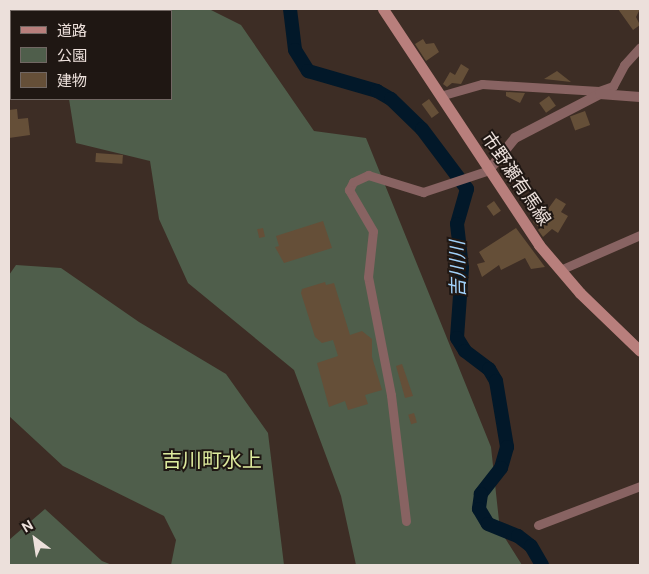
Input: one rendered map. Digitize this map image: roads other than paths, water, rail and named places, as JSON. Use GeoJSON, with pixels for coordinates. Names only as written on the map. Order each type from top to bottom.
{"type":"FeatureCollection","features":[{"type":"Feature","properties":{"kind":"main road","name":"市野瀬有馬線"},"geometry":{"type":"LineString","coordinates":[[383,9],[440,96],[485,171],[539,244],[599,313],[640,351]]}},
{"type":"Feature","properties":{"kind":"street"},"geometry":{"type":"LineString","coordinates":[[406,521],[390,395],[368,277],[373,231],[349,190],[352,182],[368,175],[418,192],[451,184],[485,171],[515,138],[613,86],[624,65],[640,47]]}},
{"type":"Feature","properties":{"kind":"street"},"geometry":{"type":"LineString","coordinates":[[440,96],[482,84],[640,96]]}},
{"type":"Feature","properties":{"kind":"street"},"geometry":{"type":"LineString","coordinates":[[560,270],[640,235]]}},
{"type":"Feature","properties":{"kind":"street"},"geometry":{"type":"LineString","coordinates":[[538,525],[640,486]]}},
{"type":"Feature","properties":{"kind":"waterway","name":"吉川川"},"geometry":{"type":"LineString","coordinates":[[290,9],[295,50],[308,71],[377,91],[391,99],[422,129],[467,189],[457,224],[462,268],[457,338],[465,351],[489,369],[496,381],[507,447],[501,468],[481,494],[479,509],[488,524],[518,536],[531,546],[542,565]]}},
{"type":"Feature","properties":{"kind":"district","name":"吉川町水上"},"geometry":{"type":"Point","coordinates":[212,460]}}]}
